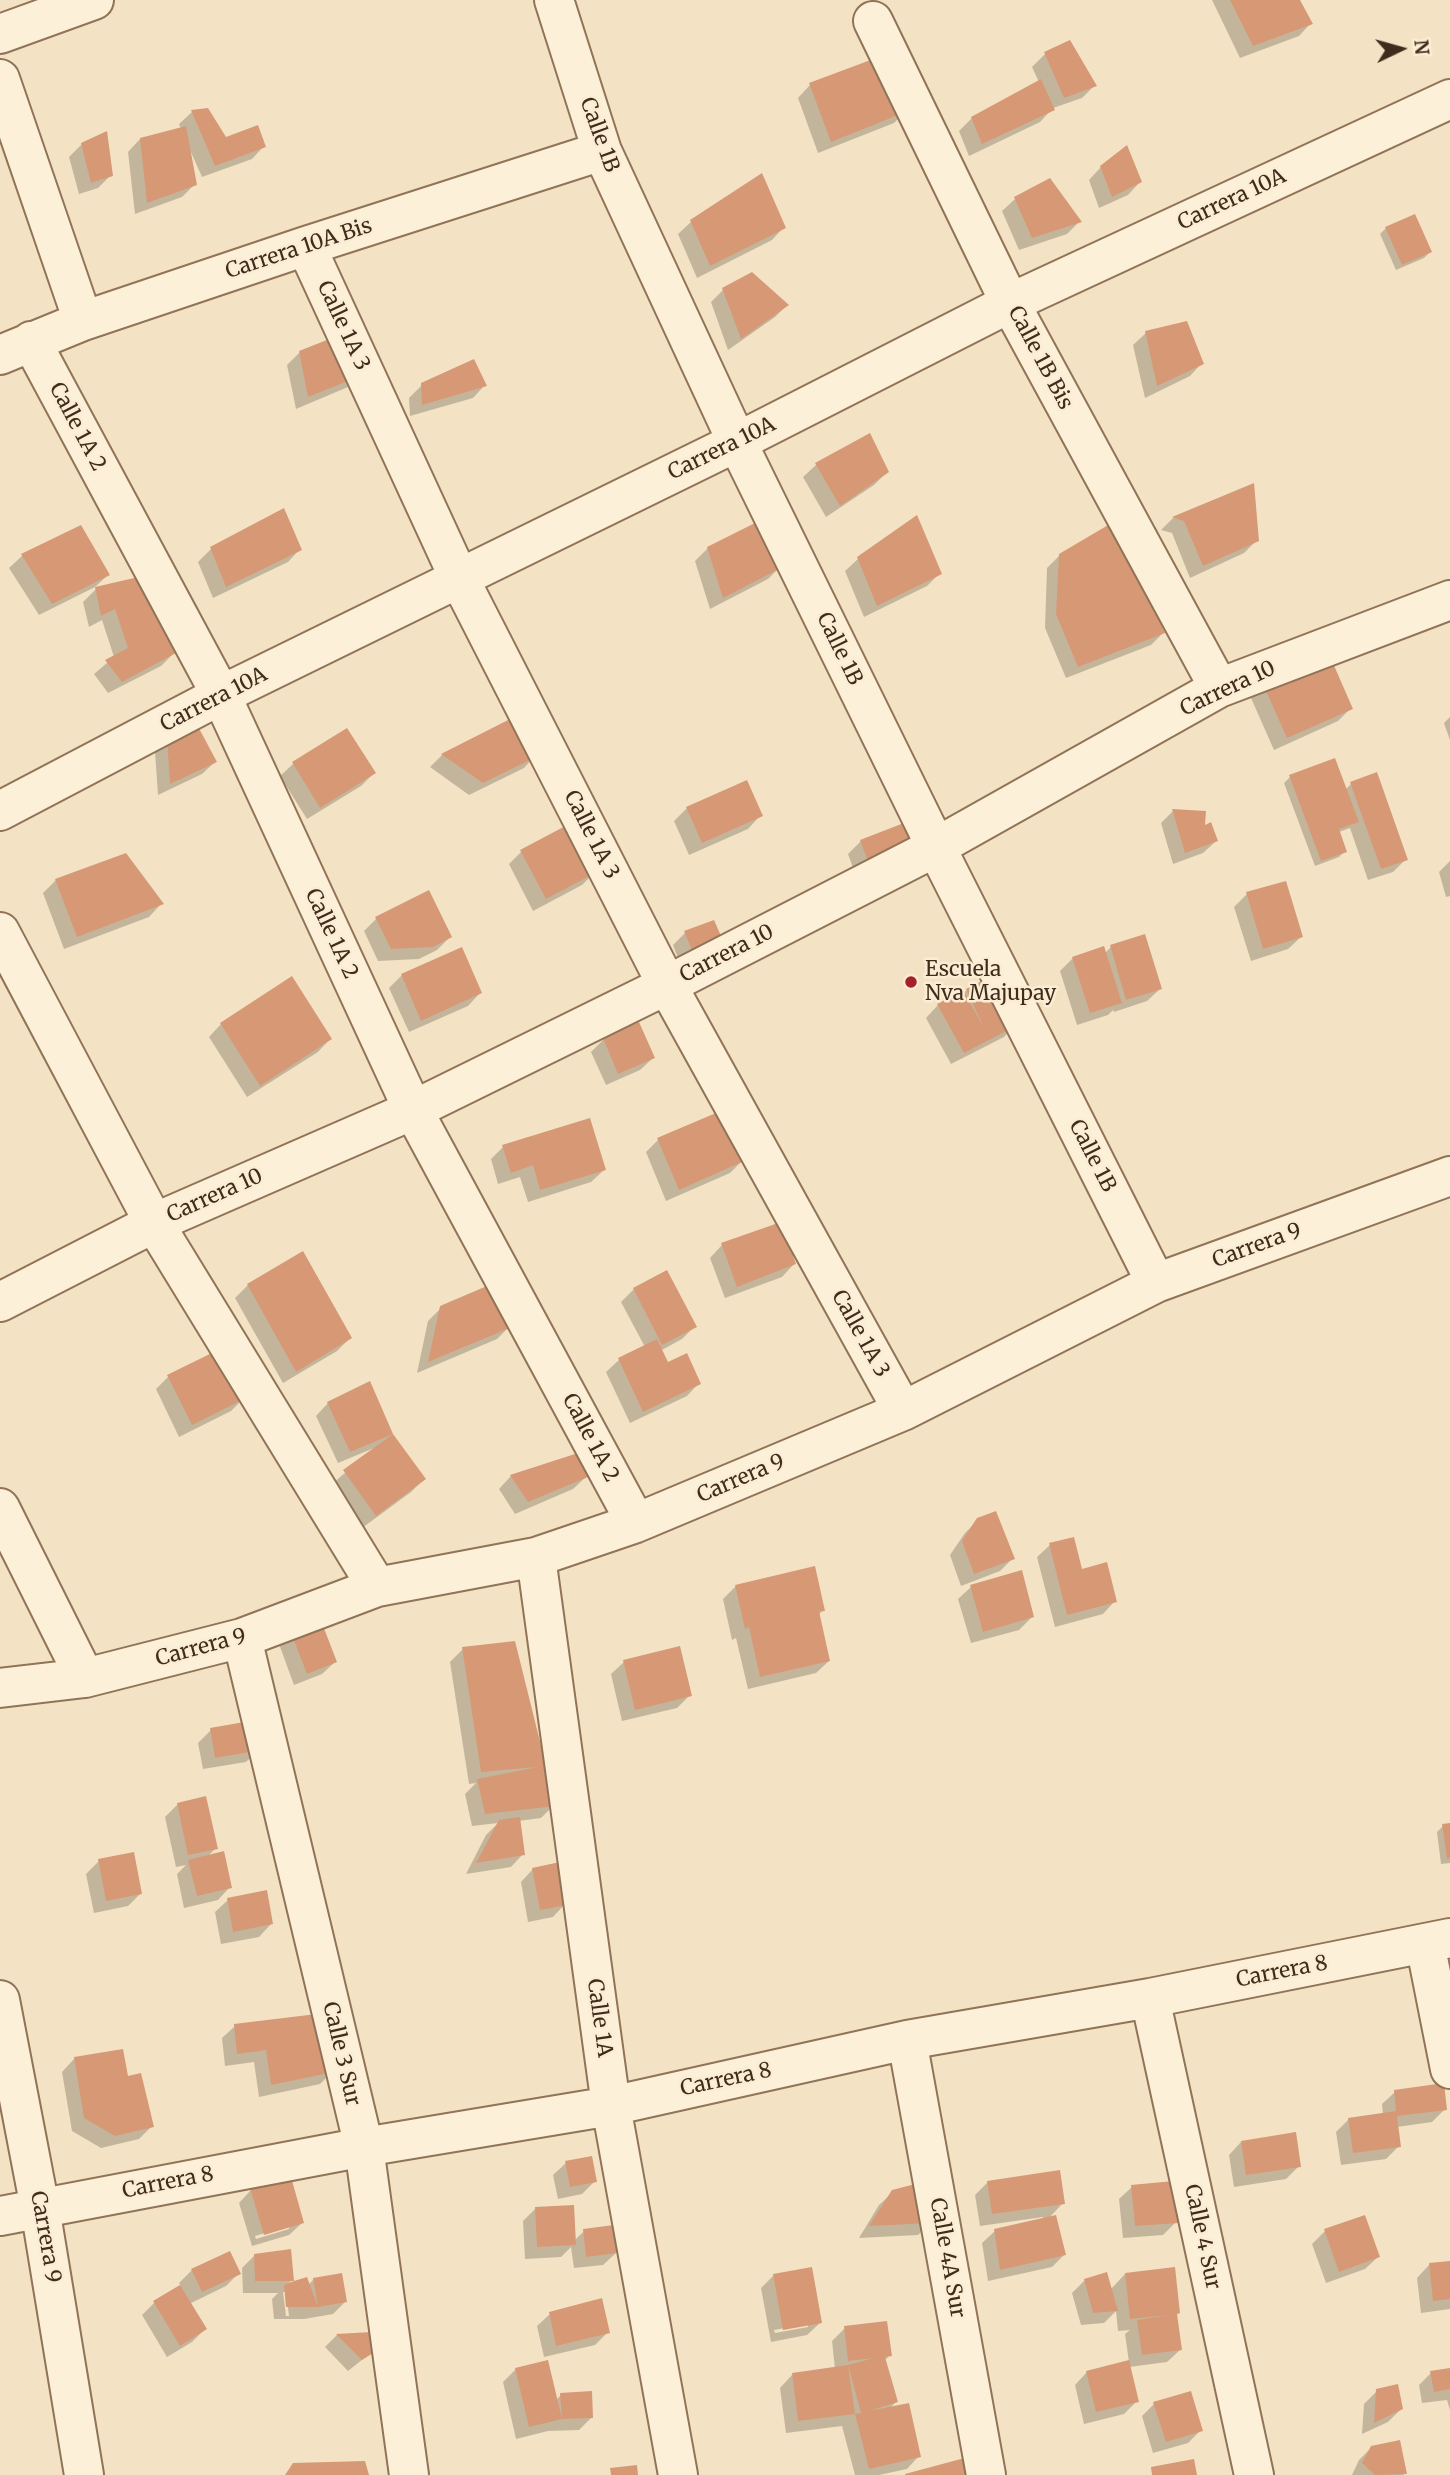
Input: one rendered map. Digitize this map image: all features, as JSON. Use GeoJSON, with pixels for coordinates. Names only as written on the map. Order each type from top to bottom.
{"type":"FeatureCollection","features":[{"type":"Feature","properties":{"kind":"street"},"geometry":{"type":"LineString","coordinates":[[0,34],[94,0]]}},
{"type":"Feature","properties":{"kind":"street","name":"Calle 1B"},"geometry":{"type":"LineString","coordinates":[[554,0],[602,151],[737,442],[936,847],[1156,1283]]}},
{"type":"Feature","properties":{"kind":"street","name":"Calle 1B Bis"},"geometry":{"type":"LineString","coordinates":[[873,21],[1010,303],[1219,688]]}},
{"type":"Feature","properties":{"kind":"street"},"geometry":{"type":"LineString","coordinates":[[0,79],[83,321]]}},
{"type":"Feature","properties":{"kind":"street","name":"Carrera 10A"},"geometry":{"type":"LineString","coordinates":[[0,811],[221,695],[737,442],[1010,303],[1450,99]]}},
{"type":"Feature","properties":{"kind":"street","name":"Carrera 10A Bis"},"geometry":{"type":"LineString","coordinates":[[15,348],[83,321],[306,246],[602,151]]}},
{"type":"Feature","properties":{"kind":"street","name":"Calle 1A 3"},"geometry":{"type":"LineString","coordinates":[[306,246],[459,578],[667,985],[903,1411]]}},
{"type":"Feature","properties":{"kind":"street","name":"Calle 1A 2"},"geometry":{"type":"LineString","coordinates":[[15,348],[221,695],[412,1110],[636,1524]]}},
{"type":"Feature","properties":{"kind":"street","name":"Carrera 10"},"geometry":{"type":"LineString","coordinates":[[0,1302],[154,1223],[412,1110],[667,985],[936,847],[1219,688],[1450,600]]}},
{"type":"Feature","properties":{"kind":"street"},"geometry":{"type":"LineString","coordinates":[[0,932],[154,1223],[377,1587]]}},
{"type":"Feature","properties":{"kind":"street","name":"Carrera 9"},"geometry":{"type":"LineString","coordinates":[[0,1688],[85,1678],[242,1638],[377,1587],[536,1558],[636,1524],[903,1411],[1156,1283],[1450,1176]]}},
{"type":"Feature","properties":{"kind":"street"},"geometry":{"type":"LineString","coordinates":[[0,1508],[85,1678]]}},
{"type":"Feature","properties":{"kind":"street","name":"Calle 1A"},"geometry":{"type":"LineString","coordinates":[[536,1558],[611,2106],[678,2475]]}},
{"type":"Feature","properties":{"kind":"street","name":"Calle 3 Sur"},"geometry":{"type":"LineString","coordinates":[[242,1638],[364,2147],[409,2475]]}},
{"type":"Feature","properties":{"kind":"street"},"geometry":{"type":"LineString","coordinates":[[1437,1941],[1450,2069]]}},
{"type":"Feature","properties":{"kind":"street","name":"Carrera 8"},"geometry":{"type":"LineString","coordinates":[[0,2216],[364,2147],[611,2106],[907,2040],[1150,1998],[1437,1941]]}},
{"type":"Feature","properties":{"kind":"street","name":"Calle 4 Sur"},"geometry":{"type":"LineString","coordinates":[[1150,1998],[1254,2475]]}},
{"type":"Feature","properties":{"kind":"street","name":"Carrera 9"},"geometry":{"type":"LineString","coordinates":[[0,2000],[40,2208],[84,2475]]}},
{"type":"Feature","properties":{"kind":"street","name":"Calle 4A Sur"},"geometry":{"type":"LineString","coordinates":[[907,2040],[986,2475]]}},
{"type":"Feature","properties":{"kind":"building"},"geometry":{"type":"Polygon","coordinates":[[[1230,0],[1300,0],[1313,24],[1253,46],[1230,0]]]}},
{"type":"Feature","properties":{"kind":"building"},"geometry":{"type":"Polygon","coordinates":[[[1070,40],[1097,86],[1064,98],[1044,52],[1070,40]]]}},
{"type":"Feature","properties":{"kind":"building"},"geometry":{"type":"Polygon","coordinates":[[[884,55],[908,111],[831,142],[809,83],[884,55]]]}},
{"type":"Feature","properties":{"kind":"building"},"geometry":{"type":"Polygon","coordinates":[[[1041,79],[1055,110],[982,144],[971,117],[1041,79]]]}},
{"type":"Feature","properties":{"kind":"building"},"geometry":{"type":"Polygon","coordinates":[[[208,108],[226,137],[258,125],[266,147],[215,166],[191,110],[208,108]]]}},
{"type":"Feature","properties":{"kind":"building"},"geometry":{"type":"Polygon","coordinates":[[[186,126],[197,185],[147,203],[140,138],[186,126]]]}},
{"type":"Feature","properties":{"kind":"building"},"geometry":{"type":"Polygon","coordinates":[[[107,131],[113,176],[91,183],[81,143],[107,131]]]}},
{"type":"Feature","properties":{"kind":"building"},"geometry":{"type":"Polygon","coordinates":[[[1127,145],[1142,182],[1112,197],[1100,166],[1127,145]]]}},
{"type":"Feature","properties":{"kind":"building"},"geometry":{"type":"Polygon","coordinates":[[[762,173],[786,228],[710,266],[690,220],[762,173]]]}},
{"type":"Feature","properties":{"kind":"building"},"geometry":{"type":"Polygon","coordinates":[[[1050,178],[1082,222],[1032,238],[1014,197],[1050,178]]]}},
{"type":"Feature","properties":{"kind":"building"},"geometry":{"type":"Polygon","coordinates":[[[1415,214],[1432,252],[1402,265],[1385,227],[1415,214]]]}},
{"type":"Feature","properties":{"kind":"building"},"geometry":{"type":"Polygon","coordinates":[[[752,272],[789,305],[741,339],[722,288],[752,272]]]}},
{"type":"Feature","properties":{"kind":"building"},"geometry":{"type":"Polygon","coordinates":[[[1187,321],[1204,364],[1157,386],[1145,331],[1187,321]]]}},
{"type":"Feature","properties":{"kind":"building"},"geometry":{"type":"Polygon","coordinates":[[[342,334],[363,375],[308,397],[299,351],[342,334]]]}},
{"type":"Feature","properties":{"kind":"building"},"geometry":{"type":"Polygon","coordinates":[[[474,359],[487,386],[422,405],[421,383],[474,359]]]}},
{"type":"Feature","properties":{"kind":"building"},"geometry":{"type":"Polygon","coordinates":[[[870,433],[889,472],[840,506],[815,463],[870,433]]]}},
{"type":"Feature","properties":{"kind":"building"},"geometry":{"type":"Polygon","coordinates":[[[1254,483],[1259,541],[1203,566],[1184,521],[1172,517],[1254,483]]]}},
{"type":"Feature","properties":{"kind":"building"},"geometry":{"type":"Polygon","coordinates":[[[284,508],[302,550],[226,587],[210,547],[284,508]]]}},
{"type":"Feature","properties":{"kind":"building"},"geometry":{"type":"Polygon","coordinates":[[[917,515],[942,574],[877,606],[857,557],[917,515]]]}},
{"type":"Feature","properties":{"kind":"building"},"geometry":{"type":"Polygon","coordinates":[[[759,521],[783,567],[723,598],[707,547],[759,521]]]}},
{"type":"Feature","properties":{"kind":"building"},"geometry":{"type":"Polygon","coordinates":[[[1115,521],[1165,633],[1078,667],[1056,614],[1059,554],[1115,521]]]}},
{"type":"Feature","properties":{"kind":"building"},"geometry":{"type":"Polygon","coordinates":[[[81,525],[110,575],[52,604],[21,554],[81,525]]]}},
{"type":"Feature","properties":{"kind":"building"},"geometry":{"type":"Polygon","coordinates":[[[143,576],[176,653],[122,682],[105,660],[128,648],[115,609],[101,616],[95,587],[143,576]]]}},
{"type":"Feature","properties":{"kind":"building"},"geometry":{"type":"Polygon","coordinates":[[[1329,654],[1353,709],[1287,738],[1263,684],[1329,654]]]}},
{"type":"Feature","properties":{"kind":"building"},"geometry":{"type":"Polygon","coordinates":[[[518,715],[538,756],[483,783],[441,754],[518,715]]]}},
{"type":"Feature","properties":{"kind":"building"},"geometry":{"type":"Polygon","coordinates":[[[194,719],[217,762],[170,784],[167,738],[194,719]]]}},
{"type":"Feature","properties":{"kind":"building"},"geometry":{"type":"Polygon","coordinates":[[[347,728],[376,773],[320,808],[292,762],[347,728]]]}},
{"type":"Feature","properties":{"kind":"building"},"geometry":{"type":"Polygon","coordinates":[[[1335,758],[1359,822],[1339,829],[1347,852],[1321,861],[1289,775],[1335,758]]]}},
{"type":"Feature","properties":{"kind":"building"},"geometry":{"type":"Polygon","coordinates":[[[1377,772],[1408,860],[1381,869],[1350,782],[1377,772]]]}},
{"type":"Feature","properties":{"kind":"building"},"geometry":{"type":"Polygon","coordinates":[[[747,780],[763,816],[702,843],[686,807],[747,780]]]}},
{"type":"Feature","properties":{"kind":"building"},"geometry":{"type":"Polygon","coordinates":[[[1172,809],[1206,811],[1205,825],[1211,822],[1218,841],[1185,853],[1172,809]]]}},
{"type":"Feature","properties":{"kind":"building"},"geometry":{"type":"Polygon","coordinates":[[[909,821],[919,849],[870,867],[860,840],[909,821]]]}},
{"type":"Feature","properties":{"kind":"building"},"geometry":{"type":"Polygon","coordinates":[[[571,823],[597,872],[546,899],[520,850],[571,823]]]}},
{"type":"Feature","properties":{"kind":"building"},"geometry":{"type":"Polygon","coordinates":[[[126,853],[164,904],[77,937],[55,879],[126,853]]]}},
{"type":"Feature","properties":{"kind":"building"},"geometry":{"type":"Polygon","coordinates":[[[1286,881],[1303,937],[1263,949],[1246,892],[1286,881]]]}},
{"type":"Feature","properties":{"kind":"building"},"geometry":{"type":"Polygon","coordinates":[[[429,890],[452,937],[433,947],[391,949],[375,917],[429,890]]]}},
{"type":"Feature","properties":{"kind":"building"},"geometry":{"type":"Polygon","coordinates":[[[714,920],[724,943],[694,955],[684,931],[714,920]]]}},
{"type":"Feature","properties":{"kind":"building"},"geometry":{"type":"Polygon","coordinates":[[[1145,934],[1162,989],[1126,1000],[1110,945],[1145,934]]]}},
{"type":"Feature","properties":{"kind":"building"},"geometry":{"type":"Polygon","coordinates":[[[1104,946],[1122,1003],[1090,1013],[1072,957],[1104,946]]]}},
{"type":"Feature","properties":{"kind":"building"},"geometry":{"type":"Polygon","coordinates":[[[462,947],[482,993],[421,1021],[401,974],[462,947]]]}},
{"type":"Feature","properties":{"kind":"building"},"geometry":{"type":"Polygon","coordinates":[[[994,975],[1018,1025],[964,1053],[937,1004],[963,990],[984,1028],[966,989],[994,975]]]}},
{"type":"Feature","properties":{"kind":"building"},"geometry":{"type":"Polygon","coordinates":[[[292,976],[332,1039],[260,1086],[220,1023],[292,976]]]}},
{"type":"Feature","properties":{"kind":"building"},"geometry":{"type":"Polygon","coordinates":[[[639,1022],[655,1058],[618,1074],[603,1038],[639,1022]]]}},
{"type":"Feature","properties":{"kind":"building"},"geometry":{"type":"Polygon","coordinates":[[[723,1110],[744,1161],[679,1190],[657,1138],[723,1110]]]}},
{"type":"Feature","properties":{"kind":"building"},"geometry":{"type":"Polygon","coordinates":[[[590,1118],[606,1170],[540,1190],[533,1165],[511,1173],[502,1145],[590,1118]]]}},
{"type":"Feature","properties":{"kind":"building"},"geometry":{"type":"Polygon","coordinates":[[[781,1222],[796,1264],[737,1287],[721,1243],[781,1222]]]}},
{"type":"Feature","properties":{"kind":"building"},"geometry":{"type":"Polygon","coordinates":[[[303,1251],[352,1338],[296,1372],[247,1284],[303,1251]]]}},
{"type":"Feature","properties":{"kind":"building"},"geometry":{"type":"Polygon","coordinates":[[[667,1270],[697,1327],[662,1345],[633,1288],[667,1270]]]}},
{"type":"Feature","properties":{"kind":"building"},"geometry":{"type":"Polygon","coordinates":[[[494,1283],[512,1327],[428,1362],[440,1306],[494,1283]]]}},
{"type":"Feature","properties":{"kind":"building"},"geometry":{"type":"Polygon","coordinates":[[[657,1339],[668,1362],[687,1353],[701,1384],[643,1412],[618,1358],[657,1339]]]}},
{"type":"Feature","properties":{"kind":"building"},"geometry":{"type":"Polygon","coordinates":[[[222,1348],[246,1398],[192,1425],[167,1375],[222,1348]]]}},
{"type":"Feature","properties":{"kind":"building"},"geometry":{"type":"Polygon","coordinates":[[[370,1381],[393,1434],[350,1452],[327,1402],[370,1381]]]}},
{"type":"Feature","properties":{"kind":"building"},"geometry":{"type":"Polygon","coordinates":[[[393,1434],[426,1479],[376,1516],[343,1470],[393,1434]]]}},
{"type":"Feature","properties":{"kind":"building"},"geometry":{"type":"Polygon","coordinates":[[[578,1453],[588,1477],[528,1502],[510,1475],[578,1453]]]}},
{"type":"Feature","properties":{"kind":"building"},"geometry":{"type":"Polygon","coordinates":[[[996,1511],[1015,1559],[974,1574],[962,1541],[977,1518],[996,1511]]]}},
{"type":"Feature","properties":{"kind":"building"},"geometry":{"type":"Polygon","coordinates":[[[1074,1537],[1082,1569],[1107,1562],[1117,1602],[1067,1615],[1049,1543],[1074,1537]]]}},
{"type":"Feature","properties":{"kind":"building"},"geometry":{"type":"Polygon","coordinates":[[[815,1566],[825,1611],[819,1611],[830,1661],[760,1677],[749,1627],[745,1629],[735,1585],[815,1566]]]}},
{"type":"Feature","properties":{"kind":"building"},"geometry":{"type":"Polygon","coordinates":[[[1022,1570],[1034,1617],[983,1632],[970,1585],[1022,1570]]]}},
{"type":"Feature","properties":{"kind":"building"},"geometry":{"type":"Polygon","coordinates":[[[320,1618],[337,1662],[307,1674],[290,1630],[320,1618]]]}},
{"type":"Feature","properties":{"kind":"building"},"geometry":{"type":"Polygon","coordinates":[[[515,1641],[556,1806],[485,1814],[477,1779],[538,1767],[481,1772],[462,1647],[515,1641]]]}},
{"type":"Feature","properties":{"kind":"building"},"geometry":{"type":"Polygon","coordinates":[[[680,1646],[692,1696],[635,1710],[623,1660],[680,1646]]]}},
{"type":"Feature","properties":{"kind":"building"},"geometry":{"type":"Polygon","coordinates":[[[256,1720],[261,1750],[215,1758],[210,1728],[256,1720]]]}},
{"type":"Feature","properties":{"kind":"building"},"geometry":{"type":"Polygon","coordinates":[[[206,1796],[218,1849],[188,1855],[177,1803],[206,1796]]]}},
{"type":"Feature","properties":{"kind":"building"},"geometry":{"type":"Polygon","coordinates":[[[520,1817],[525,1855],[476,1863],[499,1820],[520,1817]]]}},
{"type":"Feature","properties":{"kind":"building"},"geometry":{"type":"Polygon","coordinates":[[[1450,1823],[1450,1858],[1447,1859],[1442,1824],[1450,1823]]]}},
{"type":"Feature","properties":{"kind":"building"},"geometry":{"type":"Polygon","coordinates":[[[224,1851],[232,1888],[197,1896],[188,1860],[224,1851]]]}},
{"type":"Feature","properties":{"kind":"building"},"geometry":{"type":"Polygon","coordinates":[[[134,1852],[142,1894],[106,1901],[98,1859],[134,1852]]]}},
{"type":"Feature","properties":{"kind":"building"},"geometry":{"type":"Polygon","coordinates":[[[560,1862],[567,1905],[540,1910],[532,1868],[560,1862]]]}},
{"type":"Feature","properties":{"kind":"building"},"geometry":{"type":"Polygon","coordinates":[[[267,1890],[273,1924],[233,1932],[227,1898],[267,1890]]]}},
{"type":"Feature","properties":{"kind":"building"},"geometry":{"type":"Polygon","coordinates":[[[325,2013],[334,2072],[271,2085],[266,2050],[237,2054],[234,2024],[325,2013]]]}},
{"type":"Feature","properties":{"kind":"building"},"geometry":{"type":"Polygon","coordinates":[[[123,2049],[128,2076],[141,2073],[154,2127],[115,2136],[84,2118],[74,2057],[123,2049]]]}},
{"type":"Feature","properties":{"kind":"building"},"geometry":{"type":"Polygon","coordinates":[[[1444,2083],[1447,2110],[1397,2116],[1401,2147],[1353,2153],[1348,2118],[1396,2111],[1394,2090],[1444,2083]]]}},
{"type":"Feature","properties":{"kind":"building"},"geometry":{"type":"Polygon","coordinates":[[[1296,2132],[1301,2167],[1246,2175],[1241,2141],[1296,2132]]]}},
{"type":"Feature","properties":{"kind":"building"},"geometry":{"type":"Polygon","coordinates":[[[592,2156],[597,2182],[570,2187],[565,2161],[592,2156]]]}},
{"type":"Feature","properties":{"kind":"building"},"geometry":{"type":"Polygon","coordinates":[[[1060,2170],[1065,2204],[992,2214],[987,2181],[1060,2170]]]}},
{"type":"Feature","properties":{"kind":"building"},"geometry":{"type":"Polygon","coordinates":[[[291,2177],[304,2223],[264,2235],[250,2188],[291,2177]]]}},
{"type":"Feature","properties":{"kind":"building"},"geometry":{"type":"Polygon","coordinates":[[[927,2181],[932,2223],[869,2226],[892,2190],[927,2181]]]}},
{"type":"Feature","properties":{"kind":"building"},"geometry":{"type":"Polygon","coordinates":[[[1174,2181],[1178,2223],[1135,2226],[1131,2185],[1174,2181]]]}},
{"type":"Feature","properties":{"kind":"building"},"geometry":{"type":"Polygon","coordinates":[[[574,2205],[576,2245],[537,2247],[535,2207],[574,2205]]]}},
{"type":"Feature","properties":{"kind":"building"},"geometry":{"type":"Polygon","coordinates":[[[1056,2215],[1066,2255],[1000,2270],[994,2229],[1056,2215]]]}},
{"type":"Feature","properties":{"kind":"building"},"geometry":{"type":"Polygon","coordinates":[[[1365,2215],[1380,2257],[1339,2272],[1324,2229],[1365,2215]]]}},
{"type":"Feature","properties":{"kind":"building"},"geometry":{"type":"Polygon","coordinates":[[[614,2225],[617,2253],[586,2257],[583,2229],[614,2225]]]}},
{"type":"Feature","properties":{"kind":"building"},"geometry":{"type":"Polygon","coordinates":[[[291,2249],[294,2281],[255,2281],[254,2254],[291,2249]]]}},
{"type":"Feature","properties":{"kind":"building"},"geometry":{"type":"Polygon","coordinates":[[[230,2251],[241,2274],[202,2292],[191,2269],[230,2251]]]}},
{"type":"Feature","properties":{"kind":"building"},"geometry":{"type":"Polygon","coordinates":[[[1450,2261],[1450,2299],[1433,2301],[1429,2263],[1450,2261]]]}},
{"type":"Feature","properties":{"kind":"building"},"geometry":{"type":"Polygon","coordinates":[[[812,2267],[822,2323],[783,2330],[773,2274],[812,2267]]]}},
{"type":"Feature","properties":{"kind":"building"},"geometry":{"type":"Polygon","coordinates":[[[1175,2267],[1182,2350],[1142,2355],[1137,2320],[1169,2315],[1130,2319],[1125,2273],[1175,2267]]]}},
{"type":"Feature","properties":{"kind":"building"},"geometry":{"type":"Polygon","coordinates":[[[1107,2272],[1118,2311],[1093,2313],[1084,2279],[1107,2272]]]}},
{"type":"Feature","properties":{"kind":"building"},"geometry":{"type":"Polygon","coordinates":[[[342,2273],[347,2302],[318,2307],[313,2278],[342,2273]]]}},
{"type":"Feature","properties":{"kind":"building"},"geometry":{"type":"Polygon","coordinates":[[[307,2277],[318,2307],[286,2307],[284,2285],[307,2277]]]}},
{"type":"Feature","properties":{"kind":"building"},"geometry":{"type":"Polygon","coordinates":[[[180,2285],[207,2329],[180,2346],[153,2301],[180,2285]]]}},
{"type":"Feature","properties":{"kind":"building"},"geometry":{"type":"Polygon","coordinates":[[[602,2298],[610,2333],[556,2346],[549,2312],[602,2298]]]}},
{"type":"Feature","properties":{"kind":"building"},"geometry":{"type":"Polygon","coordinates":[[[887,2321],[892,2356],[885,2357],[898,2402],[869,2411],[909,2403],[921,2457],[869,2469],[855,2414],[861,2413],[848,2365],[874,2358],[848,2361],[844,2326],[887,2321]]]}},
{"type":"Feature","properties":{"kind":"building"},"geometry":{"type":"Polygon","coordinates":[[[372,2332],[373,2353],[362,2360],[336,2334],[372,2332]]]}},
{"type":"Feature","properties":{"kind":"building"},"geometry":{"type":"Polygon","coordinates":[[[548,2360],[562,2419],[529,2427],[515,2368],[548,2360]]]}},
{"type":"Feature","properties":{"kind":"building"},"geometry":{"type":"Polygon","coordinates":[[[1129,2360],[1139,2402],[1096,2412],[1086,2371],[1129,2360]]]}},
{"type":"Feature","properties":{"kind":"building"},"geometry":{"type":"Polygon","coordinates":[[[848,2365],[855,2414],[798,2421],[792,2373],[848,2365]]]}},
{"type":"Feature","properties":{"kind":"building"},"geometry":{"type":"Polygon","coordinates":[[[1450,2368],[1450,2389],[1434,2392],[1430,2371],[1450,2368]]]}},
{"type":"Feature","properties":{"kind":"building"},"geometry":{"type":"Polygon","coordinates":[[[1398,2384],[1403,2409],[1374,2423],[1376,2389],[1398,2384]]]}},
{"type":"Feature","properties":{"kind":"building"},"geometry":{"type":"Polygon","coordinates":[[[592,2391],[593,2418],[562,2419],[560,2393],[592,2391]]]}},
{"type":"Feature","properties":{"kind":"building"},"geometry":{"type":"Polygon","coordinates":[[[1191,2391],[1203,2431],[1166,2442],[1153,2402],[1191,2391]]]}},
{"type":"Feature","properties":{"kind":"building"},"geometry":{"type":"Polygon","coordinates":[[[1400,2440],[1407,2474],[1375,2475],[1362,2463],[1371,2446],[1400,2440]]]}},
{"type":"Feature","properties":{"kind":"building"},"geometry":{"type":"Polygon","coordinates":[[[972,2456],[977,2475],[905,2475],[905,2474],[972,2456]]]}},
{"type":"Feature","properties":{"kind":"building"},"geometry":{"type":"Polygon","coordinates":[[[1194,2459],[1197,2475],[1152,2475],[1151,2467],[1194,2459]]]}},
{"type":"Feature","properties":{"kind":"building"},"geometry":{"type":"Polygon","coordinates":[[[365,2461],[369,2475],[285,2475],[293,2463],[365,2461]]]}},
{"type":"Feature","properties":{"kind":"building"},"geometry":{"type":"Polygon","coordinates":[[[637,2465],[638,2475],[611,2475],[610,2468],[637,2465]]]}},
{"type":"Feature","properties":{"kind":"place","name":"Escuela Nva Majupay"},"geometry":{"type":"Point","coordinates":[911,982]}}]}
